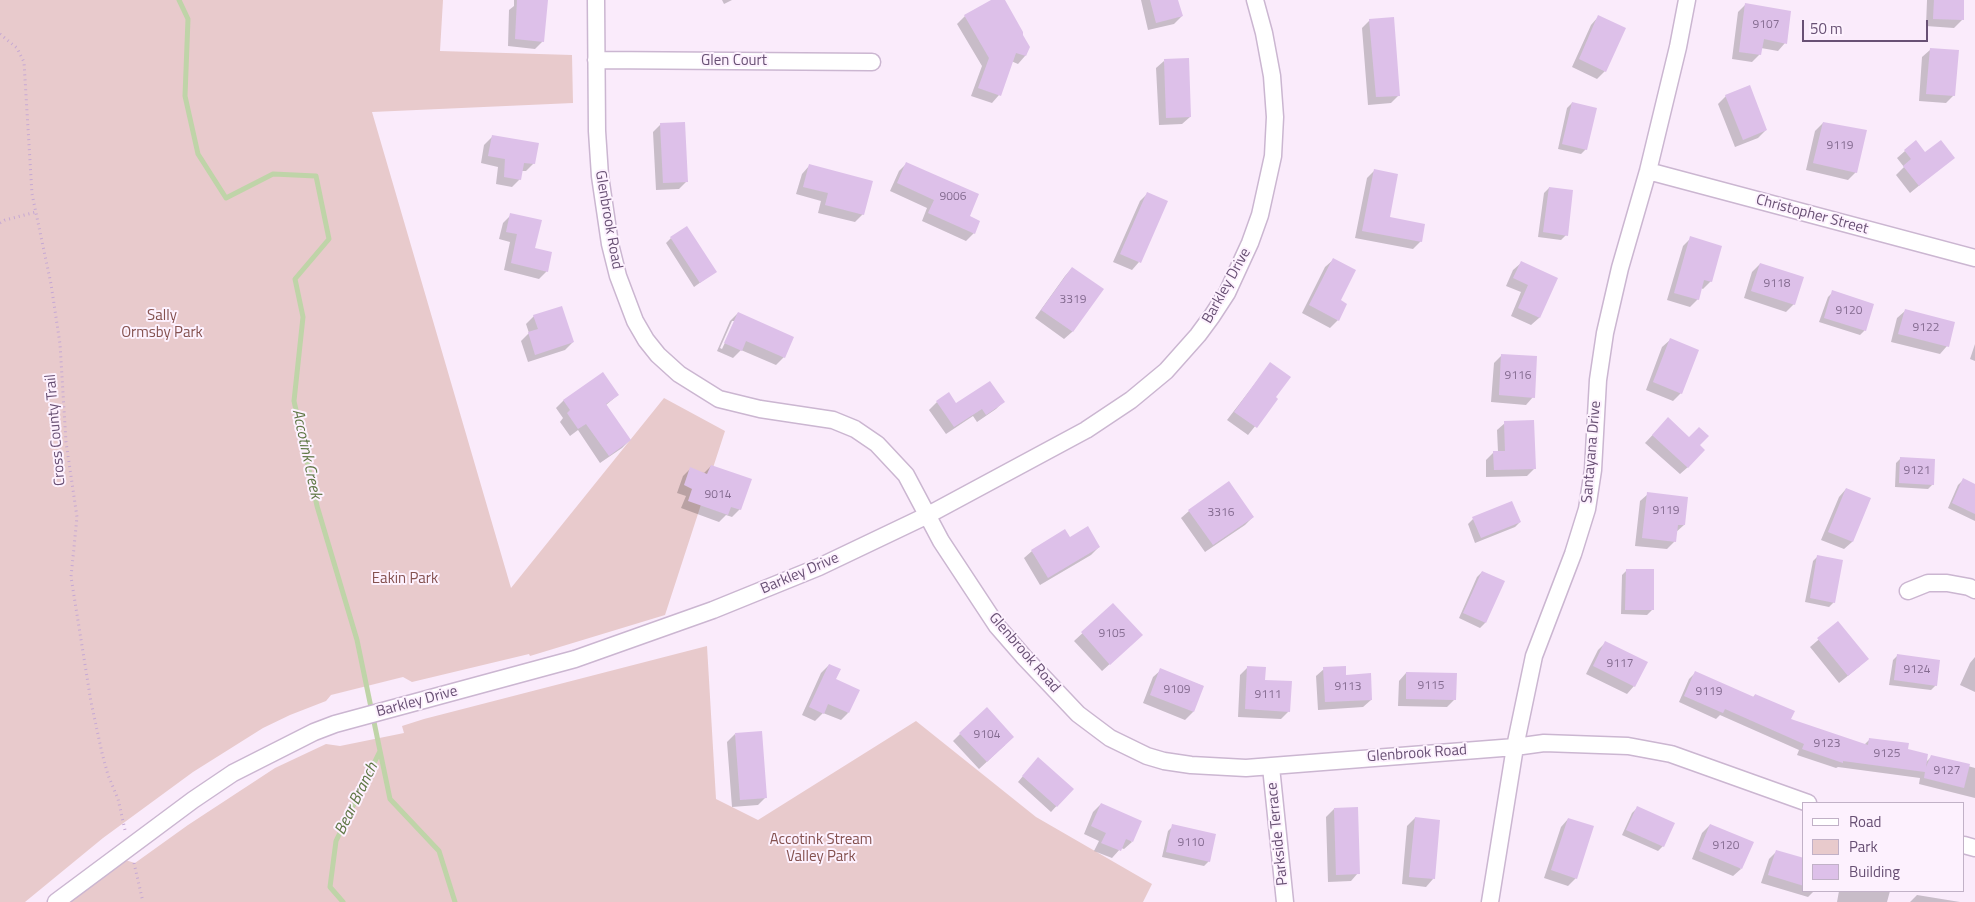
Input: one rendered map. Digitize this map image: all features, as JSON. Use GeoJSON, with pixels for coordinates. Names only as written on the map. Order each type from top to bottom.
{"type":"FeatureCollection","features":[{"type":"Feature","properties":{"kind":"street","name":"Glenbrook Road"},"geometry":{"type":"LineString","coordinates":[[596,0],[597,131],[600,176],[610,244],[626,300],[646,340],[658,355],[679,374],[719,399],[760,409],[833,420],[863,434],[877,444],[906,475],[941,541],[997,626],[1078,714],[1096,729],[1136,752],[1164,761],[1228,767],[1271,767],[1544,743],[1628,746],[1653,749],[1805,802]]}},
{"type":"Feature","properties":{"kind":"street","name":"Barkley Drive"},"geometry":{"type":"LineString","coordinates":[[56,902],[193,800],[233,773],[314,732],[335,724],[575,659],[712,611],[818,567],[928,515],[1086,430],[1131,400],[1166,371],[1198,335],[1217,308],[1227,292],[1250,243],[1267,192],[1273,156],[1275,117],[1272,76],[1264,33],[1255,0]]}},
{"type":"Feature","properties":{"kind":"street","name":"Santayana Drive"},"geometry":{"type":"LineString","coordinates":[[1490,902],[1515,747],[1534,656],[1573,554],[1587,510],[1593,470],[1598,380],[1605,333],[1620,268],[1648,171],[1678,47],[1686,0]]}},
{"type":"Feature","properties":{"kind":"street","name":"Glen Court"},"geometry":{"type":"LineString","coordinates":[[596,60],[872,62]]}},
{"type":"Feature","properties":{"kind":"street","name":"Christopher Street"},"geometry":{"type":"LineString","coordinates":[[1648,171],[1975,258]]}},
{"type":"Feature","properties":{"kind":"street"},"geometry":{"type":"LineString","coordinates":[[1908,591],[1928,583],[1947,583],[1975,590]]}},
{"type":"Feature","properties":{"kind":"street","name":"Parkside Terrace"},"geometry":{"type":"LineString","coordinates":[[1271,767],[1285,902]]}},
{"type":"Feature","properties":{"kind":"path","name":"Cross County Trail"},"geometry":{"type":"LineString","coordinates":[[0,34],[17,48],[24,62],[30,175],[51,284],[60,344],[66,442],[77,516],[71,577],[80,641],[102,753],[108,775],[118,799],[125,830]]}},
{"type":"Feature","properties":{"kind":"path"},"geometry":{"type":"LineString","coordinates":[[0,223],[36,212]]}},
{"type":"Feature","properties":{"kind":"path"},"geometry":{"type":"LineString","coordinates":[[132,857],[144,902]]}},
{"type":"Feature","properties":{"kind":"green space"},"geometry":{"type":"Polygon","coordinates":[[[0,0],[443,0],[440,51],[572,55],[573,103],[372,112],[511,588],[664,398],[725,431],[665,615],[530,656],[529,654],[412,682],[403,677],[331,695],[326,701],[263,728],[193,772],[103,838],[25,902],[0,902],[0,0]]]}},
{"type":"Feature","properties":{"kind":"green space","name":"Accotink Stream Valley Park"},"geometry":{"type":"Polygon","coordinates":[[[707,646],[716,799],[758,820],[916,721],[1036,817],[1152,884],[1143,902],[70,902],[125,860],[135,863],[188,825],[275,768],[326,744],[340,746],[404,733],[402,726],[424,719],[707,646]]]}},
{"type":"Feature","properties":{"kind":"building"},"geometry":{"type":"Polygon","coordinates":[[[517,0],[548,0],[544,42],[515,39],[517,0]]]}},
{"type":"Feature","properties":{"kind":"building"},"geometry":{"type":"Polygon","coordinates":[[[991,0],[1005,0],[1030,47],[1026,56],[1016,53],[1001,96],[978,88],[989,58],[964,15],[991,0]]]}},
{"type":"Feature","properties":{"kind":"building"},"geometry":{"type":"Polygon","coordinates":[[[1150,0],[1178,0],[1183,16],[1156,23],[1150,0]]]}},
{"type":"Feature","properties":{"kind":"building"},"geometry":{"type":"Polygon","coordinates":[[[1934,0],[1964,0],[1964,20],[1933,19],[1934,0]]]}},
{"type":"Feature","properties":{"kind":"building"},"geometry":{"type":"Polygon","coordinates":[[[1745,3],[1791,11],[1787,44],[1764,39],[1761,55],[1739,52],[1745,3]]]}},
{"type":"Feature","properties":{"kind":"building"},"geometry":{"type":"Polygon","coordinates":[[[1598,15],[1626,28],[1606,72],[1579,59],[1598,15]]]}},
{"type":"Feature","properties":{"kind":"building"},"geometry":{"type":"Polygon","coordinates":[[[1394,17],[1400,96],[1376,97],[1369,19],[1394,17]]]}},
{"type":"Feature","properties":{"kind":"building"},"geometry":{"type":"Polygon","coordinates":[[[1930,48],[1959,50],[1955,96],[1926,94],[1930,48]]]}},
{"type":"Feature","properties":{"kind":"building"},"geometry":{"type":"Polygon","coordinates":[[[1189,58],[1191,117],[1166,118],[1164,59],[1189,58]]]}},
{"type":"Feature","properties":{"kind":"building"},"geometry":{"type":"Polygon","coordinates":[[[1750,85],[1767,130],[1743,140],[1725,95],[1750,85]]]}},
{"type":"Feature","properties":{"kind":"building"},"geometry":{"type":"Polygon","coordinates":[[[1572,102],[1597,108],[1587,150],[1562,144],[1572,102]]]}},
{"type":"Feature","properties":{"kind":"building"},"geometry":{"type":"Polygon","coordinates":[[[685,122],[688,182],[663,183],[660,123],[685,122]]]}},
{"type":"Feature","properties":{"kind":"building"},"geometry":{"type":"Polygon","coordinates":[[[1823,122],[1867,130],[1857,173],[1813,163],[1823,122]]]}},
{"type":"Feature","properties":{"kind":"building"},"geometry":{"type":"Polygon","coordinates":[[[492,135],[539,143],[535,164],[524,163],[521,180],[504,177],[505,159],[488,156],[492,135]]]}},
{"type":"Feature","properties":{"kind":"building"},"geometry":{"type":"Polygon","coordinates":[[[1916,140],[1925,152],[1941,140],[1955,158],[1919,186],[1903,166],[1911,159],[1904,150],[1916,140]]]}},
{"type":"Feature","properties":{"kind":"building"},"geometry":{"type":"Polygon","coordinates":[[[906,162],[979,194],[970,216],[980,221],[975,234],[928,213],[934,200],[897,183],[906,162]]]}},
{"type":"Feature","properties":{"kind":"building"},"geometry":{"type":"Polygon","coordinates":[[[809,164],[873,181],[864,215],[825,205],[828,193],[803,187],[809,164]]]}},
{"type":"Feature","properties":{"kind":"building"},"geometry":{"type":"Polygon","coordinates":[[[1374,169],[1398,174],[1390,217],[1425,224],[1422,242],[1362,231],[1374,169]]]}},
{"type":"Feature","properties":{"kind":"building"},"geometry":{"type":"Polygon","coordinates":[[[1549,187],[1573,190],[1568,236],[1543,232],[1549,187]]]}},
{"type":"Feature","properties":{"kind":"building"},"geometry":{"type":"Polygon","coordinates":[[[1147,192],[1168,201],[1141,263],[1120,254],[1147,192]]]}},
{"type":"Feature","properties":{"kind":"building"},"geometry":{"type":"Polygon","coordinates":[[[510,213],[542,220],[535,248],[552,252],[548,272],[511,263],[517,234],[506,232],[510,213]]]}},
{"type":"Feature","properties":{"kind":"building"},"geometry":{"type":"Polygon","coordinates":[[[687,226],[717,272],[700,283],[670,237],[687,226]]]}},
{"type":"Feature","properties":{"kind":"building"},"geometry":{"type":"Polygon","coordinates":[[[1690,236],[1722,246],[1712,282],[1704,280],[1699,300],[1674,293],[1690,236]]]}},
{"type":"Feature","properties":{"kind":"building"},"geometry":{"type":"Polygon","coordinates":[[[1333,258],[1356,270],[1341,300],[1347,304],[1339,321],[1309,305],[1333,258]]]}},
{"type":"Feature","properties":{"kind":"building"},"geometry":{"type":"Polygon","coordinates":[[[1521,261],[1558,278],[1540,318],[1518,308],[1528,285],[1513,278],[1521,261]]]}},
{"type":"Feature","properties":{"kind":"building"},"geometry":{"type":"Polygon","coordinates":[[[1760,263],[1804,277],[1795,305],[1751,291],[1760,263]]]}},
{"type":"Feature","properties":{"kind":"building"},"geometry":{"type":"Polygon","coordinates":[[[1072,267],[1104,289],[1073,332],[1041,310],[1072,267]]]}},
{"type":"Feature","properties":{"kind":"building"},"geometry":{"type":"Polygon","coordinates":[[[1832,290],[1874,304],[1866,331],[1824,318],[1832,290]]]}},
{"type":"Feature","properties":{"kind":"building"},"geometry":{"type":"Polygon","coordinates":[[[562,306],[574,342],[535,355],[528,332],[538,329],[533,315],[562,306]]]}},
{"type":"Feature","properties":{"kind":"building"},"geometry":{"type":"Polygon","coordinates":[[[1905,309],[1955,322],[1949,347],[1898,334],[1905,309]]]}},
{"type":"Feature","properties":{"kind":"building"},"geometry":{"type":"Polygon","coordinates":[[[738,312],[794,337],[785,358],[746,341],[742,351],[724,343],[738,312]]]}},
{"type":"Feature","properties":{"kind":"building"},"geometry":{"type":"Polygon","coordinates":[[[1670,338],[1699,350],[1682,394],[1653,382],[1670,338]]]}},
{"type":"Feature","properties":{"kind":"building"},"geometry":{"type":"Polygon","coordinates":[[[1501,354],[1537,356],[1535,398],[1499,395],[1501,354]]]}},
{"type":"Feature","properties":{"kind":"building"},"geometry":{"type":"Polygon","coordinates":[[[1270,362],[1291,377],[1257,428],[1234,412],[1270,362]]]}},
{"type":"Feature","properties":{"kind":"building"},"geometry":{"type":"Polygon","coordinates":[[[603,372],[619,395],[606,404],[631,440],[609,456],[586,424],[578,429],[567,413],[570,410],[563,400],[603,372]]]}},
{"type":"Feature","properties":{"kind":"building"},"geometry":{"type":"Polygon","coordinates":[[[990,381],[1005,402],[986,415],[982,409],[954,427],[936,401],[949,392],[956,403],[990,381]]]}},
{"type":"Feature","properties":{"kind":"building"},"geometry":{"type":"Polygon","coordinates":[[[1668,417],[1689,437],[1699,427],[1709,436],[1700,445],[1705,450],[1688,468],[1652,435],[1668,417]]]}},
{"type":"Feature","properties":{"kind":"building"},"geometry":{"type":"Polygon","coordinates":[[[1534,420],[1536,469],[1494,470],[1493,451],[1505,451],[1504,421],[1534,420]]]}},
{"type":"Feature","properties":{"kind":"building"},"geometry":{"type":"Polygon","coordinates":[[[1900,457],[1935,459],[1934,485],[1899,483],[1900,457]]]}},
{"type":"Feature","properties":{"kind":"building"},"geometry":{"type":"Polygon","coordinates":[[[711,465],[752,479],[741,510],[731,507],[728,515],[688,501],[692,489],[684,485],[690,467],[707,474],[711,465]]]}},
{"type":"Feature","properties":{"kind":"building"},"geometry":{"type":"Polygon","coordinates":[[[1963,478],[1975,484],[1975,514],[1952,503],[1963,478]]]}},
{"type":"Feature","properties":{"kind":"building"},"geometry":{"type":"Polygon","coordinates":[[[1229,481],[1254,517],[1213,545],[1188,510],[1229,481]]]}},
{"type":"Feature","properties":{"kind":"building"},"geometry":{"type":"Polygon","coordinates":[[[1846,488],[1871,498],[1853,542],[1828,532],[1846,488]]]}},
{"type":"Feature","properties":{"kind":"building"},"geometry":{"type":"Polygon","coordinates":[[[1647,492],[1688,497],[1685,525],[1678,525],[1676,542],[1642,538],[1647,492]]]}},
{"type":"Feature","properties":{"kind":"building"},"geometry":{"type":"Polygon","coordinates":[[[1512,501],[1521,522],[1481,538],[1472,517],[1512,501]]]}},
{"type":"Feature","properties":{"kind":"building"},"geometry":{"type":"Polygon","coordinates":[[[1088,526],[1100,547],[1048,578],[1031,550],[1065,529],[1070,537],[1088,526]]]}},
{"type":"Feature","properties":{"kind":"building"},"geometry":{"type":"Polygon","coordinates":[[[1817,555],[1843,560],[1835,603],[1810,598],[1817,555]]]}},
{"type":"Feature","properties":{"kind":"building"},"geometry":{"type":"Polygon","coordinates":[[[1626,569],[1654,569],[1654,610],[1625,610],[1626,569]]]}},
{"type":"Feature","properties":{"kind":"building"},"geometry":{"type":"Polygon","coordinates":[[[1482,571],[1505,581],[1486,623],[1463,613],[1482,571]]]}},
{"type":"Feature","properties":{"kind":"building"},"geometry":{"type":"Polygon","coordinates":[[[1113,603],[1143,635],[1110,665],[1081,632],[1113,603]]]}},
{"type":"Feature","properties":{"kind":"building"},"geometry":{"type":"Polygon","coordinates":[[[1838,621],[1869,659],[1848,676],[1817,638],[1838,621]]]}},
{"type":"Feature","properties":{"kind":"building"},"geometry":{"type":"Polygon","coordinates":[[[1605,641],[1648,662],[1635,687],[1593,666],[1605,641]]]}},
{"type":"Feature","properties":{"kind":"building"},"geometry":{"type":"Polygon","coordinates":[[[1897,654],[1940,660],[1937,686],[1894,680],[1897,654]]]}},
{"type":"Feature","properties":{"kind":"building"},"geometry":{"type":"Polygon","coordinates":[[[829,664],[841,669],[836,679],[860,690],[849,713],[828,704],[824,714],[809,707],[829,664]]]}},
{"type":"Feature","properties":{"kind":"building"},"geometry":{"type":"Polygon","coordinates":[[[1247,666],[1266,667],[1265,680],[1292,681],[1290,712],[1245,709],[1247,666]]]}},
{"type":"Feature","properties":{"kind":"building"},"geometry":{"type":"Polygon","coordinates":[[[1346,666],[1346,675],[1371,673],[1372,700],[1325,702],[1323,667],[1346,666]]]}},
{"type":"Feature","properties":{"kind":"building"},"geometry":{"type":"Polygon","coordinates":[[[1160,668],[1204,686],[1194,712],[1150,695],[1160,668]]]}},
{"type":"Feature","properties":{"kind":"building"},"geometry":{"type":"Polygon","coordinates":[[[1695,671],[1754,697],[1755,694],[1795,711],[1791,719],[1868,745],[1869,738],[1909,743],[1908,749],[1928,754],[1926,767],[1931,755],[1970,764],[1964,788],[1924,778],[1925,772],[1843,761],[1843,763],[1802,749],[1804,744],[1725,709],[1723,713],[1684,696],[1695,671]]]}},
{"type":"Feature","properties":{"kind":"building"},"geometry":{"type":"Polygon","coordinates":[[[1406,672],[1457,673],[1456,700],[1406,699],[1406,672]]]}},
{"type":"Feature","properties":{"kind":"building"},"geometry":{"type":"Polygon","coordinates":[[[987,707],[1014,737],[987,762],[959,733],[987,707]]]}},
{"type":"Feature","properties":{"kind":"building"},"geometry":{"type":"Polygon","coordinates":[[[762,731],[767,798],[740,800],[735,733],[762,731]]]}},
{"type":"Feature","properties":{"kind":"building"},"geometry":{"type":"Polygon","coordinates":[[[1038,757],[1074,789],[1057,807],[1022,776],[1038,757]]]}},
{"type":"Feature","properties":{"kind":"building"},"geometry":{"type":"Polygon","coordinates":[[[1101,803],[1142,821],[1133,842],[1126,839],[1121,851],[1101,843],[1106,833],[1091,826],[1101,803]]]}},
{"type":"Feature","properties":{"kind":"building"},"geometry":{"type":"Polygon","coordinates":[[[1637,806],[1675,823],[1664,847],[1626,830],[1637,806]]]}},
{"type":"Feature","properties":{"kind":"building"},"geometry":{"type":"Polygon","coordinates":[[[1358,807],[1360,874],[1336,875],[1334,808],[1358,807]]]}},
{"type":"Feature","properties":{"kind":"building"},"geometry":{"type":"Polygon","coordinates":[[[1415,817],[1440,820],[1435,879],[1409,877],[1415,817]]]}},
{"type":"Feature","properties":{"kind":"building"},"geometry":{"type":"Polygon","coordinates":[[[1568,818],[1594,826],[1577,879],[1551,870],[1568,818]]]}},
{"type":"Feature","properties":{"kind":"building"},"geometry":{"type":"Polygon","coordinates":[[[1172,824],[1216,834],[1210,862],[1166,852],[1172,824]]]}},
{"type":"Feature","properties":{"kind":"building"},"geometry":{"type":"Polygon","coordinates":[[[1710,824],[1754,842],[1742,869],[1699,851],[1710,824]]]}},
{"type":"Feature","properties":{"kind":"building"},"geometry":{"type":"Polygon","coordinates":[[[1776,850],[1802,857],[1802,885],[1768,875],[1776,850]]]}},
{"type":"Feature","properties":{"kind":"waterway","name":"Accotink Creek"},"geometry":{"type":"LineString","coordinates":[[179,0],[188,19],[185,96],[198,154],[226,198],[273,174],[316,176],[329,239],[295,279],[303,317],[294,401],[317,506],[357,640],[390,799],[439,851],[455,902]]}},
{"type":"Feature","properties":{"kind":"waterway","name":"Bear Branch"},"geometry":{"type":"LineString","coordinates":[[343,902],[330,887],[336,841],[380,751]]}},
{"type":"Feature","properties":{"kind":"park label","name":"Sally Ormsby Park"},"geometry":{"type":"Point","coordinates":[162,324]}},
{"type":"Feature","properties":{"kind":"park label","name":"Eakin Park"},"geometry":{"type":"Point","coordinates":[405,579]}}]}
